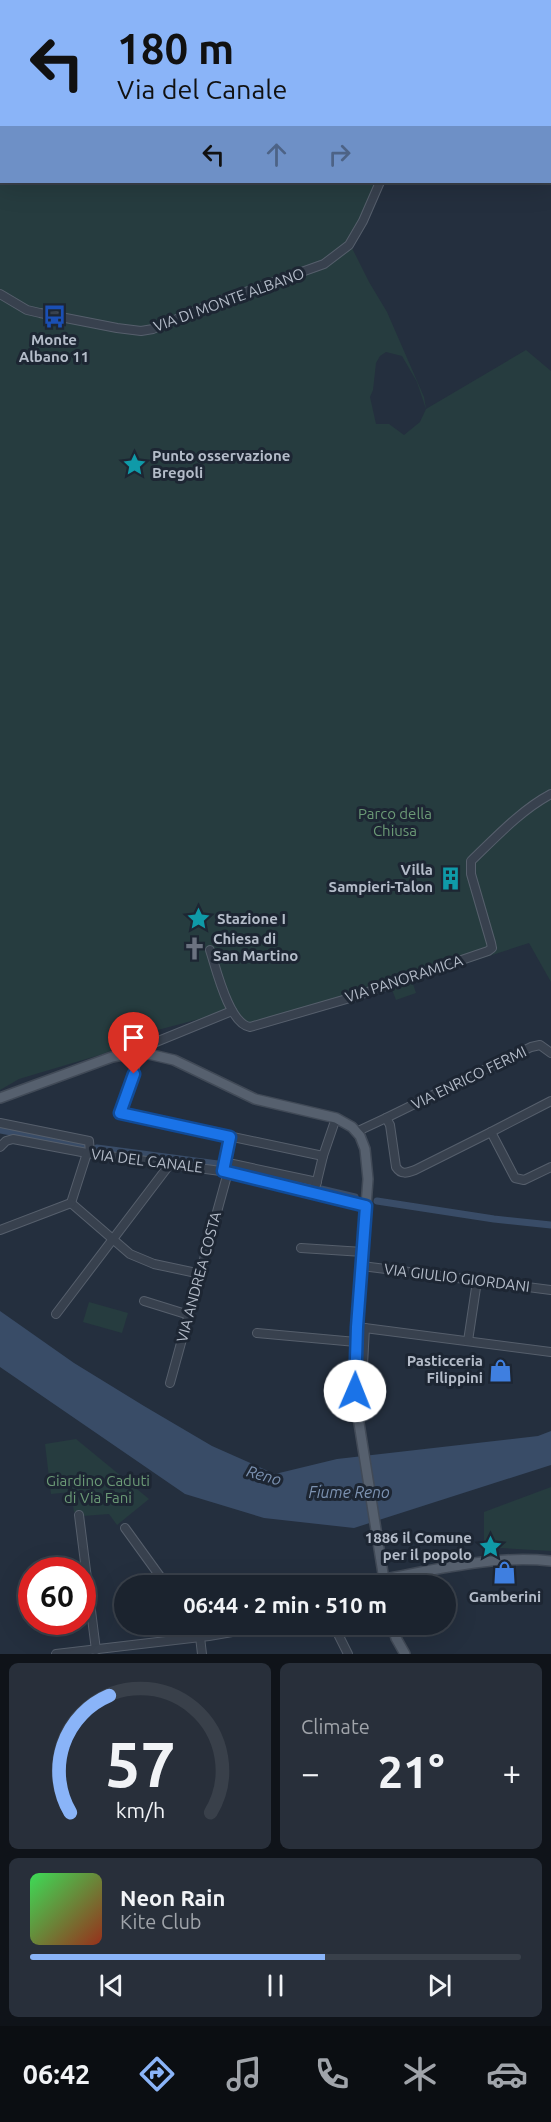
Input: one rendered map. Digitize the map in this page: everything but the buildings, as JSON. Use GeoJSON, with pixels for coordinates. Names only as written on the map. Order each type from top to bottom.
{"type":"FeatureCollection","features":[{"type":"Feature","properties":{"kind":"main road"},"geometry":{"type":"LineString","coordinates":[[0,1098],[112,1057],[140,1052],[174,1060],[255,1099],[336,1118],[356,1132],[364,1144],[367,1158],[361,1328],[356,1342],[356,1403],[383,1575]]}},
{"type":"Feature","properties":{"kind":"main road"},"geometry":{"type":"LineString","coordinates":[[417,1575],[484,1561],[510,1559],[551,1561]]}},
{"type":"Feature","properties":{"kind":"main road"},"geometry":{"type":"LineString","coordinates":[[395,1635],[405,1654]]}},
{"type":"Feature","properties":{"kind":"street","name":"VIA DI MONTE ALBANO"},"geometry":{"type":"LineString","coordinates":[[0,294],[27,310],[40,313],[117,328],[141,331],[153,329],[212,304],[324,264],[349,245],[363,221],[380,183]]}},
{"type":"Feature","properties":{"kind":"street","name":"VIA PANORAMICA"},"geometry":{"type":"LineString","coordinates":[[232,1011],[241,1024],[245,1027],[253,1027],[350,998],[490,950],[491,943],[471,874],[471,861],[520,815],[551,794]]}},
{"type":"Feature","properties":{"kind":"street"},"geometry":{"type":"LineString","coordinates":[[210,950],[232,1011],[151,1044],[140,1052],[120,1113],[323,1156]]}},
{"type":"Feature","properties":{"kind":"street","name":"VIA ENRICO FERMI"},"geometry":{"type":"LineString","coordinates":[[356,1132],[531,1047],[540,1045],[551,1053]]}},
{"type":"Feature","properties":{"kind":"street"},"geometry":{"type":"LineString","coordinates":[[386,1118],[390,1125],[398,1169],[404,1173],[415,1170],[551,1101]]}},
{"type":"Feature","properties":{"kind":"street"},"geometry":{"type":"LineString","coordinates":[[315,1192],[323,1156],[336,1118]]}},
{"type":"Feature","properties":{"kind":"street"},"geometry":{"type":"LineString","coordinates":[[0,1123],[89,1141],[88,1153],[72,1203]]}},
{"type":"Feature","properties":{"kind":"street"},"geometry":{"type":"LineString","coordinates":[[491,1132],[515,1178],[524,1180],[551,1167]]}},
{"type":"Feature","properties":{"kind":"street","name":"VIA ANDREA COSTA"},"geometry":{"type":"LineString","coordinates":[[170,1383],[201,1274],[225,1172],[230,1137]]}},
{"type":"Feature","properties":{"kind":"street","name":"VIA DEL CANALE"},"geometry":{"type":"LineString","coordinates":[[0,1147],[6,1141],[13,1139],[88,1153],[225,1172],[366,1206]]}},
{"type":"Feature","properties":{"kind":"street"},"geometry":{"type":"LineString","coordinates":[[56,1314],[170,1164]]}},
{"type":"Feature","properties":{"kind":"street"},"geometry":{"type":"LineString","coordinates":[[233,1164],[317,1182]]}},
{"type":"Feature","properties":{"kind":"street"},"geometry":{"type":"LineString","coordinates":[[0,1230],[72,1203]]}},
{"type":"Feature","properties":{"kind":"street"},"geometry":{"type":"LineString","coordinates":[[72,1203],[130,1254],[154,1264],[201,1274]]}},
{"type":"Feature","properties":{"kind":"street"},"geometry":{"type":"LineString","coordinates":[[301,1248],[363,1252]]}},
{"type":"Feature","properties":{"kind":"street","name":"VIA GIULIO GIORDANI"},"geometry":{"type":"LineString","coordinates":[[362,1266],[551,1290]]}},
{"type":"Feature","properties":{"kind":"street"},"geometry":{"type":"LineString","coordinates":[[468,1341],[477,1281]]}},
{"type":"Feature","properties":{"kind":"street"},"geometry":{"type":"LineString","coordinates":[[144,1301],[189,1315]]}},
{"type":"Feature","properties":{"kind":"street"},"geometry":{"type":"LineString","coordinates":[[363,1365],[361,1328],[551,1352]]}},
{"type":"Feature","properties":{"kind":"street"},"geometry":{"type":"LineString","coordinates":[[257,1333],[356,1342]]}},
{"type":"Feature","properties":{"kind":"street"},"geometry":{"type":"LineString","coordinates":[[79,1515],[100,1651]]}},
{"type":"Feature","properties":{"kind":"street"},"geometry":{"type":"LineString","coordinates":[[125,1528],[159,1575]]}},
{"type":"Feature","properties":{"kind":"street"},"geometry":{"type":"LineString","coordinates":[[56,1654],[100,1651],[206,1635]]}},
{"type":"Feature","properties":{"kind":"street"},"geometry":{"type":"LineString","coordinates":[[338,1635],[348,1654]]}},
{"type":"Feature","properties":{"kind":"street"},"geometry":{"type":"LineString","coordinates":[[200,1636],[202,1654]]}},
{"type":"Feature","properties":{"kind":"green space","name":"Parco della Chiusa"},"geometry":{"type":"Polygon","coordinates":[[[0,183],[380,183],[350,244],[387,312],[424,397],[426,409],[526,350],[551,371],[551,982],[529,943],[412,981],[416,993],[396,1000],[391,987],[249,1026],[238,1012],[233,1010],[154,1031],[103,1054],[19,1079],[0,1090],[0,183]],[[386,352],[376,363],[370,397],[376,424],[389,424],[404,435],[420,422],[426,409],[417,382],[402,356],[386,352]]]}},
{"type":"Feature","properties":{"kind":"green space"},"geometry":{"type":"Polygon","coordinates":[[[89,1302],[128,1313],[122,1333],[83,1322],[89,1302]]]}},
{"type":"Feature","properties":{"kind":"green space","name":"Giardino Caduti di Via Fani"},"geometry":{"type":"Polygon","coordinates":[[[76,1439],[149,1499],[117,1525],[109,1514],[83,1516],[81,1511],[74,1512],[71,1492],[51,1494],[45,1444],[76,1439]]]}},
{"type":"Feature","properties":{"kind":"green space"},"geometry":{"type":"Polygon","coordinates":[[[551,1487],[551,1551],[484,1547],[484,1512],[551,1487]]]}},
{"type":"Feature","properties":{"kind":"water","name":"Fiume Reno"},"geometry":{"type":"Polygon","coordinates":[[[0,1311],[74,1363],[144,1406],[212,1446],[275,1474],[337,1459],[538,1436],[551,1431],[551,1465],[354,1528],[264,1518],[185,1494],[0,1367],[0,1311]]]}},
{"type":"Feature","properties":{"kind":"waterway"},"geometry":{"type":"LineString","coordinates":[[0,1130],[82,1145]]}},
{"type":"Feature","properties":{"kind":"waterway"},"geometry":{"type":"LineString","coordinates":[[97,1148],[218,1164]]}},
{"type":"Feature","properties":{"kind":"waterway"},"geometry":{"type":"LineString","coordinates":[[229,1167],[309,1186]]}},
{"type":"Feature","properties":{"kind":"waterway"},"geometry":{"type":"LineString","coordinates":[[321,1189],[355,1197]]}},
{"type":"Feature","properties":{"kind":"waterway"},"geometry":{"type":"LineString","coordinates":[[377,1201],[494,1219],[551,1225]]}},
{"type":"Feature","properties":{"kind":"place","name":"Monte Albano 11"},"geometry":{"type":"Point","coordinates":[54,316]}},
{"type":"Feature","properties":{"kind":"place","name":"Punto osservazione Bregoli"},"geometry":{"type":"Point","coordinates":[134,465]}},
{"type":"Feature","properties":{"kind":"place","name":"Villa Sampieri-Talon"},"geometry":{"type":"Point","coordinates":[451,879]}},
{"type":"Feature","properties":{"kind":"place","name":"Stazione I"},"geometry":{"type":"Point","coordinates":[199,919]}},
{"type":"Feature","properties":{"kind":"place","name":"Chiesa di San Martino"},"geometry":{"type":"Point","coordinates":[195,948]}},
{"type":"Feature","properties":{"kind":"place","name":"Pasticceria Filippini"},"geometry":{"type":"Point","coordinates":[501,1370]}},
{"type":"Feature","properties":{"kind":"place","name":"1886 il Comune per il popolo"},"geometry":{"type":"Point","coordinates":[490,1547]}},
{"type":"Feature","properties":{"kind":"place","name":"Gamberini"},"geometry":{"type":"Point","coordinates":[505,1573]}},
{"type":"Feature","properties":{"kind":"route"},"geometry":{"type":"LineString","coordinates":[[134,1074],[120,1113],[230,1137],[223,1171],[366,1206],[357,1327],[355,1391]]}},
{"type":"Feature","properties":{"kind":"water label","name":"Reno"},"geometry":{"type":"Point","coordinates":[264,1475]}}]}
